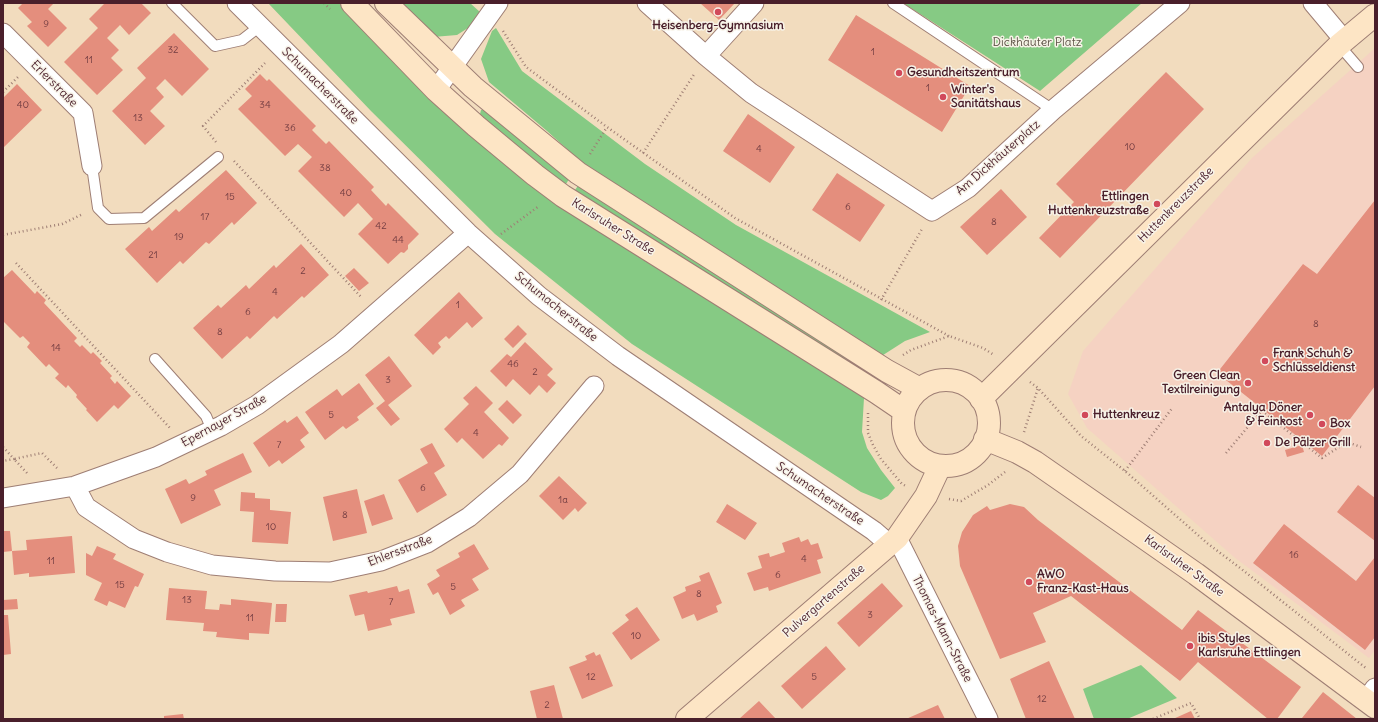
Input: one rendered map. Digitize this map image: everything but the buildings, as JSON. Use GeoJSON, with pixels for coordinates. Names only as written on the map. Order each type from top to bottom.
{"type":"FeatureCollection","features":[{"type":"Feature","properties":{"kind":"main road","name":"Karlsruher Straße"},"geometry":{"type":"LineString","coordinates":[[352,3],[436,90],[534,175],[563,196],[904,411]]}},
{"type":"Feature","properties":{"kind":"main road"},"geometry":{"type":"LineString","coordinates":[[386,3],[452,68],[578,173],[887,371],[920,389]]}},
{"type":"Feature","properties":{"kind":"main road","name":"Huttenkreuzstraße"},"geometry":{"type":"LineString","coordinates":[[982,399],[1012,367],[1342,43],[1375,15]]}},
{"type":"Feature","properties":{"kind":"main road"},"geometry":{"type":"LineString","coordinates":[[950,380],[967,386],[975,391],[982,399],[988,422],[985,439],[980,449],[970,458],[955,465],[940,466],[926,461],[909,445],[904,435],[904,411],[912,396],[920,389],[937,381],[950,380]]}},
{"type":"Feature","properties":{"kind":"main road","name":"Karlsruher Straße"},"geometry":{"type":"LineString","coordinates":[[985,439],[1017,452],[1035,462],[1372,699]]}},
{"type":"Feature","properties":{"kind":"main road","name":"Pulvergartenstraße"},"geometry":{"type":"LineString","coordinates":[[688,719],[893,541],[926,496],[940,466]]}},
{"type":"Feature","properties":{"kind":"street","name":"Schumacherstraße"},"geometry":{"type":"LineString","coordinates":[[237,3],[483,248],[539,296],[618,356],[874,530],[893,541]]}},
{"type":"Feature","properties":{"kind":"street"},"geometry":{"type":"LineString","coordinates":[[647,3],[706,56],[751,93],[932,211]]}},
{"type":"Feature","properties":{"kind":"street"},"geometry":{"type":"LineString","coordinates":[[706,56],[754,3]]}},
{"type":"Feature","properties":{"kind":"street"},"geometry":{"type":"LineString","coordinates":[[1313,3],[1342,43]]}},
{"type":"Feature","properties":{"kind":"street","name":"Am Dickhäuterplatz"},"geometry":{"type":"LineString","coordinates":[[932,211],[968,188],[1053,110],[1176,4]]}},
{"type":"Feature","properties":{"kind":"street"},"geometry":{"type":"LineString","coordinates":[[436,90],[494,8]]}},
{"type":"Feature","properties":{"kind":"street","name":"Erlerstraße"},"geometry":{"type":"LineString","coordinates":[[3,33],[83,113],[92,166]]}},
{"type":"Feature","properties":{"kind":"street","name":"Epernayer Straße"},"geometry":{"type":"LineString","coordinates":[[3,498],[75,486],[156,457],[212,430],[258,405],[341,344],[468,233]]}},
{"type":"Feature","properties":{"kind":"street","name":"Ehlersstraße"},"geometry":{"type":"LineString","coordinates":[[75,486],[86,507],[134,539],[167,552],[212,565],[275,571],[330,572],[381,561],[427,543],[469,517],[520,474],[594,386]]}},
{"type":"Feature","properties":{"kind":"street","name":"Thomas-Mann-Straße"},"geometry":{"type":"LineString","coordinates":[[893,541],[988,719]]}},
{"type":"Feature","properties":{"kind":"lane"},"geometry":{"type":"LineString","coordinates":[[172,3],[215,46],[242,40],[260,26]]}},
{"type":"Feature","properties":{"kind":"lane"},"geometry":{"type":"LineString","coordinates":[[893,3],[1053,110]]}},
{"type":"Feature","properties":{"kind":"lane"},"geometry":{"type":"LineString","coordinates":[[1342,43],[1358,67]]}},
{"type":"Feature","properties":{"kind":"lane"},"geometry":{"type":"LineString","coordinates":[[92,166],[98,208],[109,219],[144,218],[220,153]]}},
{"type":"Feature","properties":{"kind":"lane"},"geometry":{"type":"LineString","coordinates":[[155,359],[206,416],[212,430]]}},
{"type":"Feature","properties":{"kind":"path"},"geometry":{"type":"LineString","coordinates":[[494,8],[498,22],[526,67],[735,218],[881,300],[949,336],[983,348],[1012,367],[1038,388],[1081,436],[1125,471],[1207,543],[1369,670]]}},
{"type":"Feature","properties":{"kind":"path"},"geometry":{"type":"LineString","coordinates":[[281,47],[202,126],[220,153],[377,313]]}},
{"type":"Feature","properties":{"kind":"path"},"geometry":{"type":"LineString","coordinates":[[643,153],[706,56]]}},
{"type":"Feature","properties":{"kind":"path"},"geometry":{"type":"LineString","coordinates":[[483,248],[539,206]]}},
{"type":"Feature","properties":{"kind":"path"},"geometry":{"type":"LineString","coordinates":[[3,235],[62,224],[98,208]]}},
{"type":"Feature","properties":{"kind":"path"},"geometry":{"type":"LineString","coordinates":[[881,300],[932,211]]}},
{"type":"Feature","properties":{"kind":"path"},"geometry":{"type":"LineString","coordinates":[[16,263],[172,430],[180,446]]}},
{"type":"Feature","properties":{"kind":"path"},"geometry":{"type":"LineString","coordinates":[[887,371],[896,359],[911,350],[949,336]]}},
{"type":"Feature","properties":{"kind":"path"},"geometry":{"type":"LineString","coordinates":[[876,392],[867,414],[868,433],[881,459],[902,484],[926,496],[961,501],[1006,472],[1017,452],[1029,421],[1038,388]]}},
{"type":"Feature","properties":{"kind":"path"},"geometry":{"type":"LineString","coordinates":[[1125,471],[1173,407]]}},
{"type":"Feature","properties":{"kind":"path"},"geometry":{"type":"LineString","coordinates":[[1226,453],[1262,410],[1322,458],[1347,442],[1361,447]]}},
{"type":"Feature","properties":{"kind":"path"},"geometry":{"type":"LineString","coordinates":[[3,447],[35,482],[37,492]]}},
{"type":"Feature","properties":{"kind":"path"},"geometry":{"type":"LineString","coordinates":[[3,461],[42,453],[75,486]]}},
{"type":"Feature","properties":{"kind":"path"},"geometry":{"type":"LineString","coordinates":[[1153,719],[1191,704],[1200,719]]}},
{"type":"Feature","properties":{"kind":"shaded area"},"geometry":{"type":"Polygon","coordinates":[[[1375,48],[1375,650],[1369,658],[1234,557],[1087,428],[1068,394],[1083,351],[1252,158],[1375,48]]]}},
{"type":"Feature","properties":{"kind":"green space"},"geometry":{"type":"Polygon","coordinates":[[[268,3],[339,3],[400,67],[547,193],[864,398],[862,432],[867,448],[895,488],[888,496],[881,500],[861,492],[632,344],[495,234],[371,111],[268,3]]]}},
{"type":"Feature","properties":{"kind":"green space"},"geometry":{"type":"Polygon","coordinates":[[[397,3],[470,3],[481,13],[471,26],[457,35],[433,37],[397,3]]]}},
{"type":"Feature","properties":{"kind":"green space","name":"Dickhäuter Platz"},"geometry":{"type":"Polygon","coordinates":[[[903,3],[1142,3],[1040,91],[903,3]]]}},
{"type":"Feature","properties":{"kind":"green space"},"geometry":{"type":"Polygon","coordinates":[[[496,28],[522,71],[645,164],[736,225],[930,332],[905,341],[880,357],[588,168],[489,82],[481,59],[492,31],[496,28]]]}},
{"type":"Feature","properties":{"kind":"green space"},"geometry":{"type":"Polygon","coordinates":[[[484,109],[571,176],[566,184],[537,163],[484,118],[480,114],[481,110],[484,109]]]}},
{"type":"Feature","properties":{"kind":"green space"},"geometry":{"type":"Polygon","coordinates":[[[580,183],[874,370],[867,380],[715,279],[575,190],[580,183]]]}},
{"type":"Feature","properties":{"kind":"green space"},"geometry":{"type":"Polygon","coordinates":[[[1141,665],[1177,698],[1127,719],[1094,719],[1083,689],[1141,665]]]}},
{"type":"Feature","properties":{"kind":"place","name":"Heisenberg-Gymnasium"},"geometry":{"type":"Point","coordinates":[718,12]}},
{"type":"Feature","properties":{"kind":"place","name":"Gesundheitszentrum"},"geometry":{"type":"Point","coordinates":[899,73]}},
{"type":"Feature","properties":{"kind":"place","name":"Winter's Sanitätshaus"},"geometry":{"type":"Point","coordinates":[943,97]}},
{"type":"Feature","properties":{"kind":"place","name":"Ettlingen Huttenkreuzstraße"},"geometry":{"type":"Point","coordinates":[1157,204]}},
{"type":"Feature","properties":{"kind":"place","name":"Frank Schuh & Schlüsseldienst"},"geometry":{"type":"Point","coordinates":[1265,361]}},
{"type":"Feature","properties":{"kind":"place","name":"Green Clean Textilreinigung"},"geometry":{"type":"Point","coordinates":[1248,383]}},
{"type":"Feature","properties":{"kind":"place","name":"Huttenkreuz"},"geometry":{"type":"Point","coordinates":[1085,415]}},
{"type":"Feature","properties":{"kind":"place","name":"Antalya Döner & Feinkost"},"geometry":{"type":"Point","coordinates":[1310,415]}},
{"type":"Feature","properties":{"kind":"place","name":"Box"},"geometry":{"type":"Point","coordinates":[1322,424]}},
{"type":"Feature","properties":{"kind":"place","name":"De Pälzer Grill"},"geometry":{"type":"Point","coordinates":[1267,443]}},
{"type":"Feature","properties":{"kind":"place","name":"AWO Franz-Kast-Haus"},"geometry":{"type":"Point","coordinates":[1029,582]}},
{"type":"Feature","properties":{"kind":"place","name":"ibis Styles Karlsruhe Ettlingen"},"geometry":{"type":"Point","coordinates":[1190,646]}}]}
